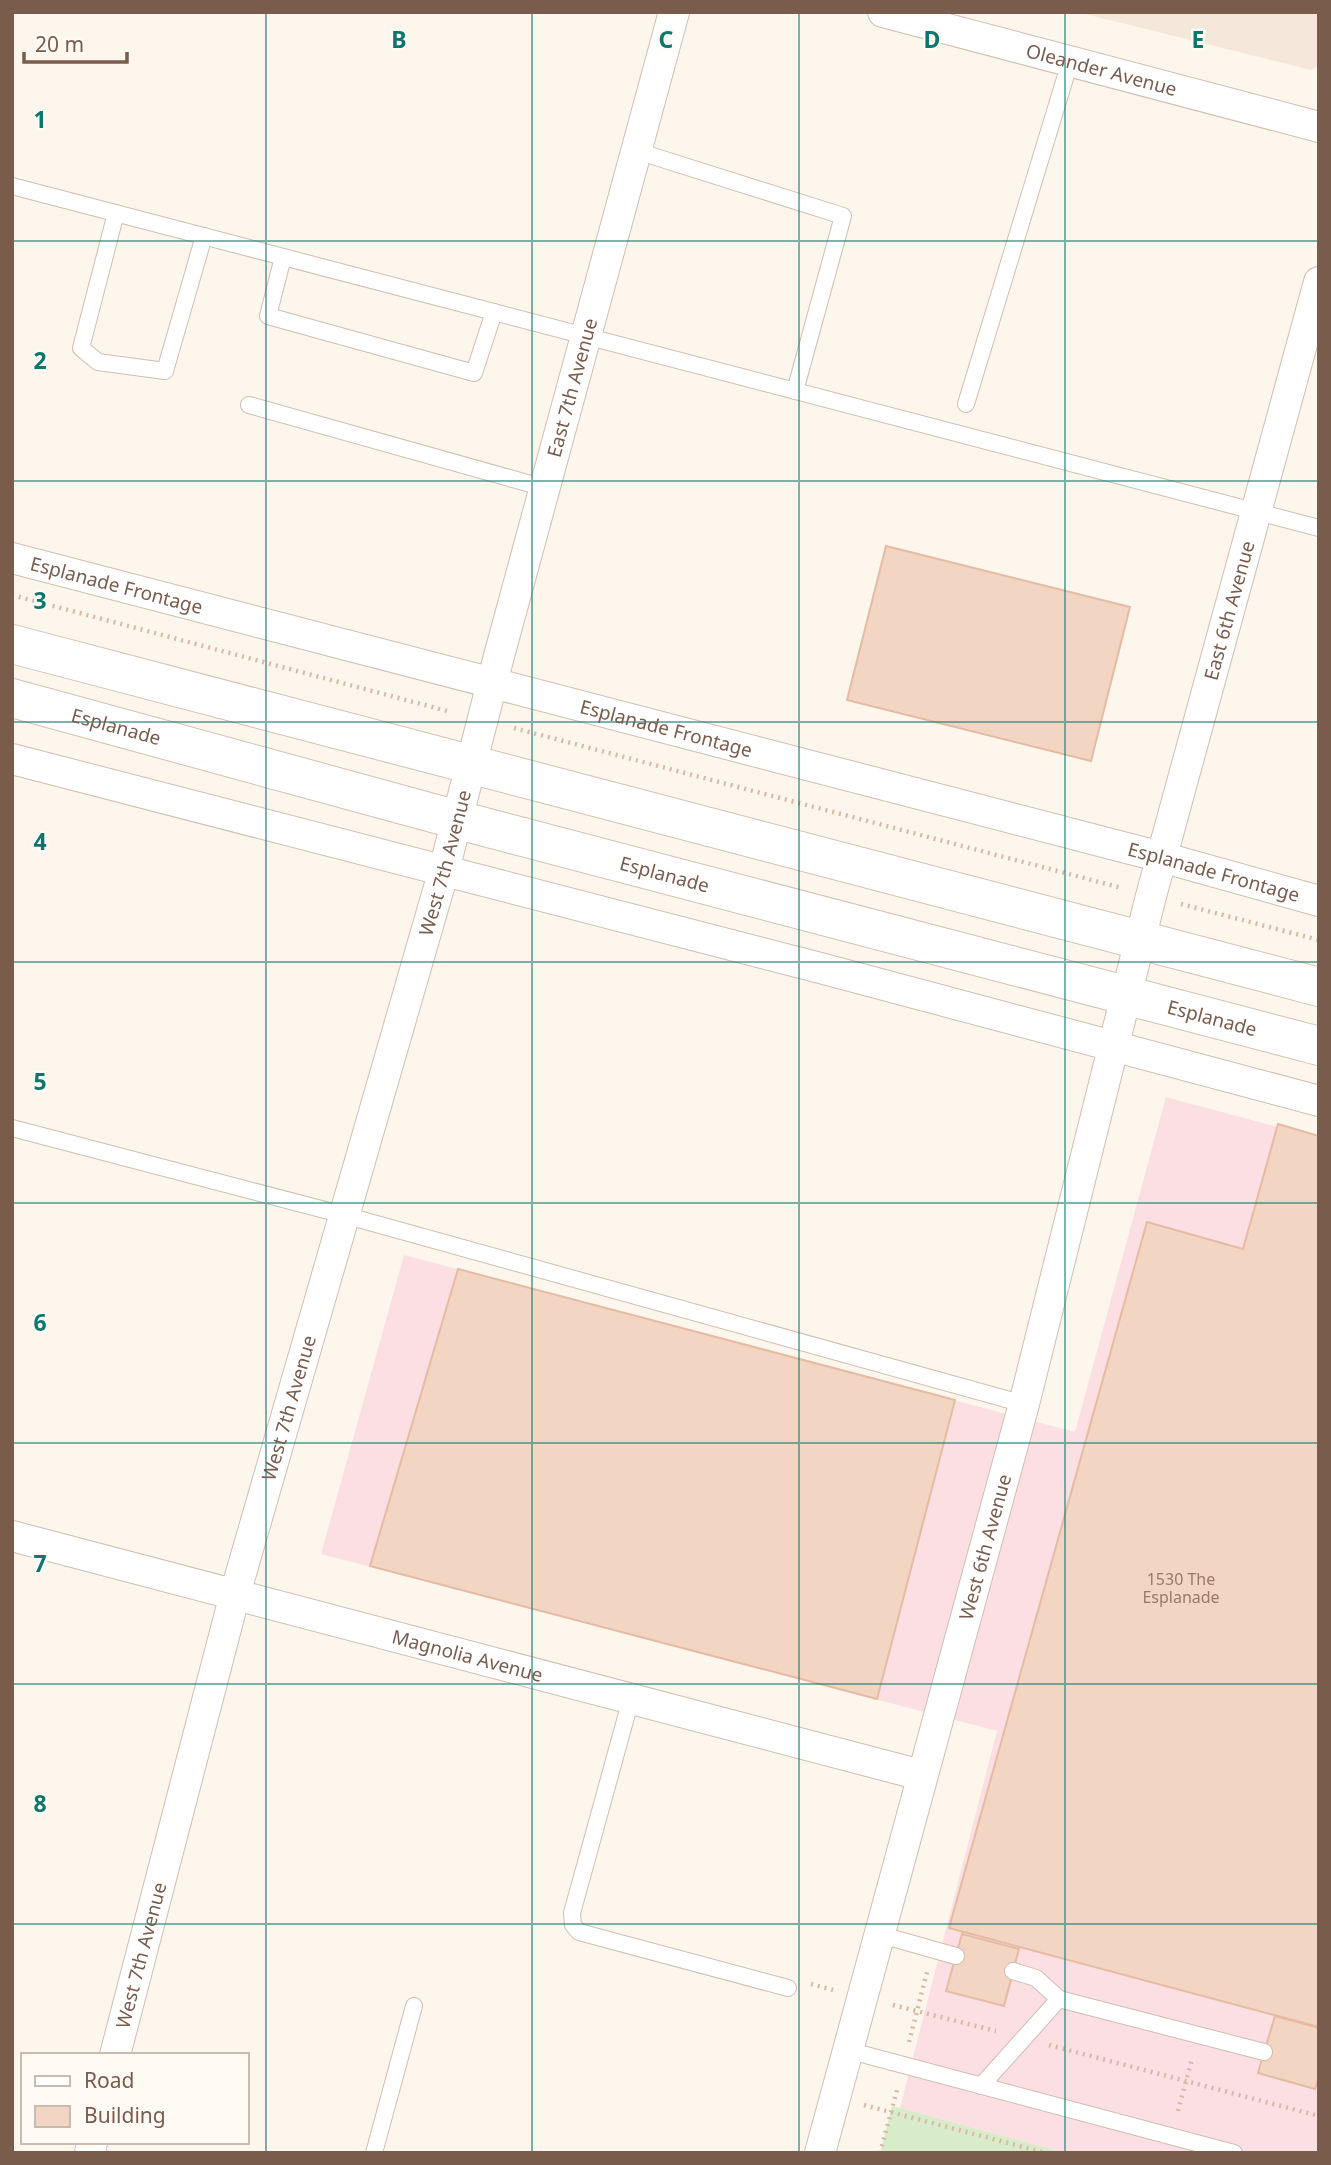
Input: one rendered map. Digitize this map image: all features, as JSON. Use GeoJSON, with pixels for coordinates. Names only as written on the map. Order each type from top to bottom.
{"type":"FeatureCollection","features":[{"type":"Feature","properties":{"kind":"main road"},"geometry":{"type":"LineString","coordinates":[[12,644],[1319,987]]}},
{"type":"Feature","properties":{"kind":"main road","name":"Esplanade"},"geometry":{"type":"LineString","coordinates":[[12,698],[458,820],[1319,1046]]}},
{"type":"Feature","properties":{"kind":"street","name":"East 7th Avenue"},"geometry":{"type":"LineString","coordinates":[[472,763],[491,684],[674,12]]}},
{"type":"Feature","properties":{"kind":"street","name":"Oleander Avenue"},"geometry":{"type":"LineString","coordinates":[[883,12],[1319,127]]}},
{"type":"Feature","properties":{"kind":"street","name":"East 6th Avenue"},"geometry":{"type":"LineString","coordinates":[[1140,939],[1319,282]]}},
{"type":"Feature","properties":{"kind":"street","name":"Esplanade Frontage"},"geometry":{"type":"LineString","coordinates":[[12,558],[1161,857],[1319,901]]}},
{"type":"Feature","properties":{"kind":"street"},"geometry":{"type":"LineString","coordinates":[[12,759],[1319,1101]]}},
{"type":"Feature","properties":{"kind":"street","name":"West 7th Avenue"},"geometry":{"type":"LineString","coordinates":[[116,2053],[235,1594],[444,870],[472,763]]}},
{"type":"Feature","properties":{"kind":"street","name":"West 6th Avenue"},"geometry":{"type":"LineString","coordinates":[[820,2153],[1024,1404],[1140,939]]}},
{"type":"Feature","properties":{"kind":"street","name":"Magnolia Avenue"},"geometry":{"type":"LineString","coordinates":[[12,1536],[921,1776]]}},
{"type":"Feature","properties":{"kind":"lane"},"geometry":{"type":"LineString","coordinates":[[966,404],[1070,62]]}},
{"type":"Feature","properties":{"kind":"lane"},"geometry":{"type":"LineString","coordinates":[[636,151],[843,216],[795,391]]}},
{"type":"Feature","properties":{"kind":"lane"},"geometry":{"type":"LineString","coordinates":[[12,186],[1319,528]]}},
{"type":"Feature","properties":{"kind":"lane"},"geometry":{"type":"LineString","coordinates":[[116,213],[81,348],[98,362],[165,371],[204,236]]}},
{"type":"Feature","properties":{"kind":"lane"},"geometry":{"type":"LineString","coordinates":[[283,257],[268,316],[474,373],[494,312]]}},
{"type":"Feature","properties":{"kind":"lane"},"geometry":{"type":"LineString","coordinates":[[249,405],[545,488]]}},
{"type":"Feature","properties":{"kind":"lane"},"geometry":{"type":"LineString","coordinates":[[12,1128],[344,1215],[1024,1404]]}},
{"type":"Feature","properties":{"kind":"lane"},"geometry":{"type":"LineString","coordinates":[[631,1699],[572,1913],[573,1925],[579,1932],[794,1985]]}},
{"type":"Feature","properties":{"kind":"lane"},"geometry":{"type":"LineString","coordinates":[[878,1934],[956,1956]]}},
{"type":"Feature","properties":{"kind":"lane"},"geometry":{"type":"LineString","coordinates":[[1013,1971],[1036,1978],[1059,1999],[1264,2052]]}},
{"type":"Feature","properties":{"kind":"lane"},"geometry":{"type":"LineString","coordinates":[[981,2085],[1059,1999]]}},
{"type":"Feature","properties":{"kind":"lane"},"geometry":{"type":"LineString","coordinates":[[374,2153],[414,2006]]}},
{"type":"Feature","properties":{"kind":"lane"},"geometry":{"type":"LineString","coordinates":[[847,2050],[1234,2153]]}},
{"type":"Feature","properties":{"kind":"path"},"geometry":{"type":"LineString","coordinates":[[12,596],[1319,940]]}},
{"type":"Feature","properties":{"kind":"path"},"geometry":{"type":"LineString","coordinates":[[1194,918],[1200,898]]}},
{"type":"Feature","properties":{"kind":"path"},"geometry":{"type":"LineString","coordinates":[[906,2053],[928,1971]]}},
{"type":"Feature","properties":{"kind":"path"},"geometry":{"type":"LineString","coordinates":[[794,1985],[837,1991]]}},
{"type":"Feature","properties":{"kind":"path"},"geometry":{"type":"LineString","coordinates":[[889,2004],[997,2032]]}},
{"type":"Feature","properties":{"kind":"path"},"geometry":{"type":"LineString","coordinates":[[1038,2042],[1319,2116]]}},
{"type":"Feature","properties":{"kind":"path"},"geometry":{"type":"LineString","coordinates":[[1176,2116],[1188,2072]]}},
{"type":"Feature","properties":{"kind":"path"},"geometry":{"type":"LineString","coordinates":[[880,2153],[897,2090]]}},
{"type":"Feature","properties":{"kind":"path"},"geometry":{"type":"LineString","coordinates":[[860,2104],[1046,2153]]}},
{"type":"Feature","properties":{"kind":"shaded area"},"geometry":{"type":"Polygon","coordinates":[[[1077,12],[1319,12],[1319,66],[1311,70],[1077,12]]]}},
{"type":"Feature","properties":{"kind":"shaded area"},"geometry":{"type":"Polygon","coordinates":[[[1166,1097],[1319,1138],[1319,2153],[1066,2153],[900,2108],[997,1731],[321,1554],[404,1255],[1075,1432],[1166,1097]]]}},
{"type":"Feature","properties":{"kind":"green space"},"geometry":{"type":"Polygon","coordinates":[[[892,2106],[900,2108],[1066,2153],[880,2153],[892,2106]]]}},
{"type":"Feature","properties":{"kind":"building"},"geometry":{"type":"Polygon","coordinates":[[[886,546],[1130,607],[1091,761],[847,700],[886,546]]]}},
{"type":"Feature","properties":{"kind":"building"},"geometry":{"type":"Polygon","coordinates":[[[1278,1124],[1319,1136],[1319,2027],[949,1928],[1147,1222],[1243,1249],[1278,1124]]]}},
{"type":"Feature","properties":{"kind":"building"},"geometry":{"type":"Polygon","coordinates":[[[458,1269],[955,1400],[877,1699],[370,1566],[458,1269]]]}},
{"type":"Feature","properties":{"kind":"building"},"geometry":{"type":"Polygon","coordinates":[[[962,1934],[1019,1949],[1004,2006],[946,1991],[962,1934]]]}},
{"type":"Feature","properties":{"kind":"building"},"geometry":{"type":"Polygon","coordinates":[[[1275,2016],[1319,2028],[1319,2077],[1315,2089],[1258,2073],[1275,2016]]]}}]}
